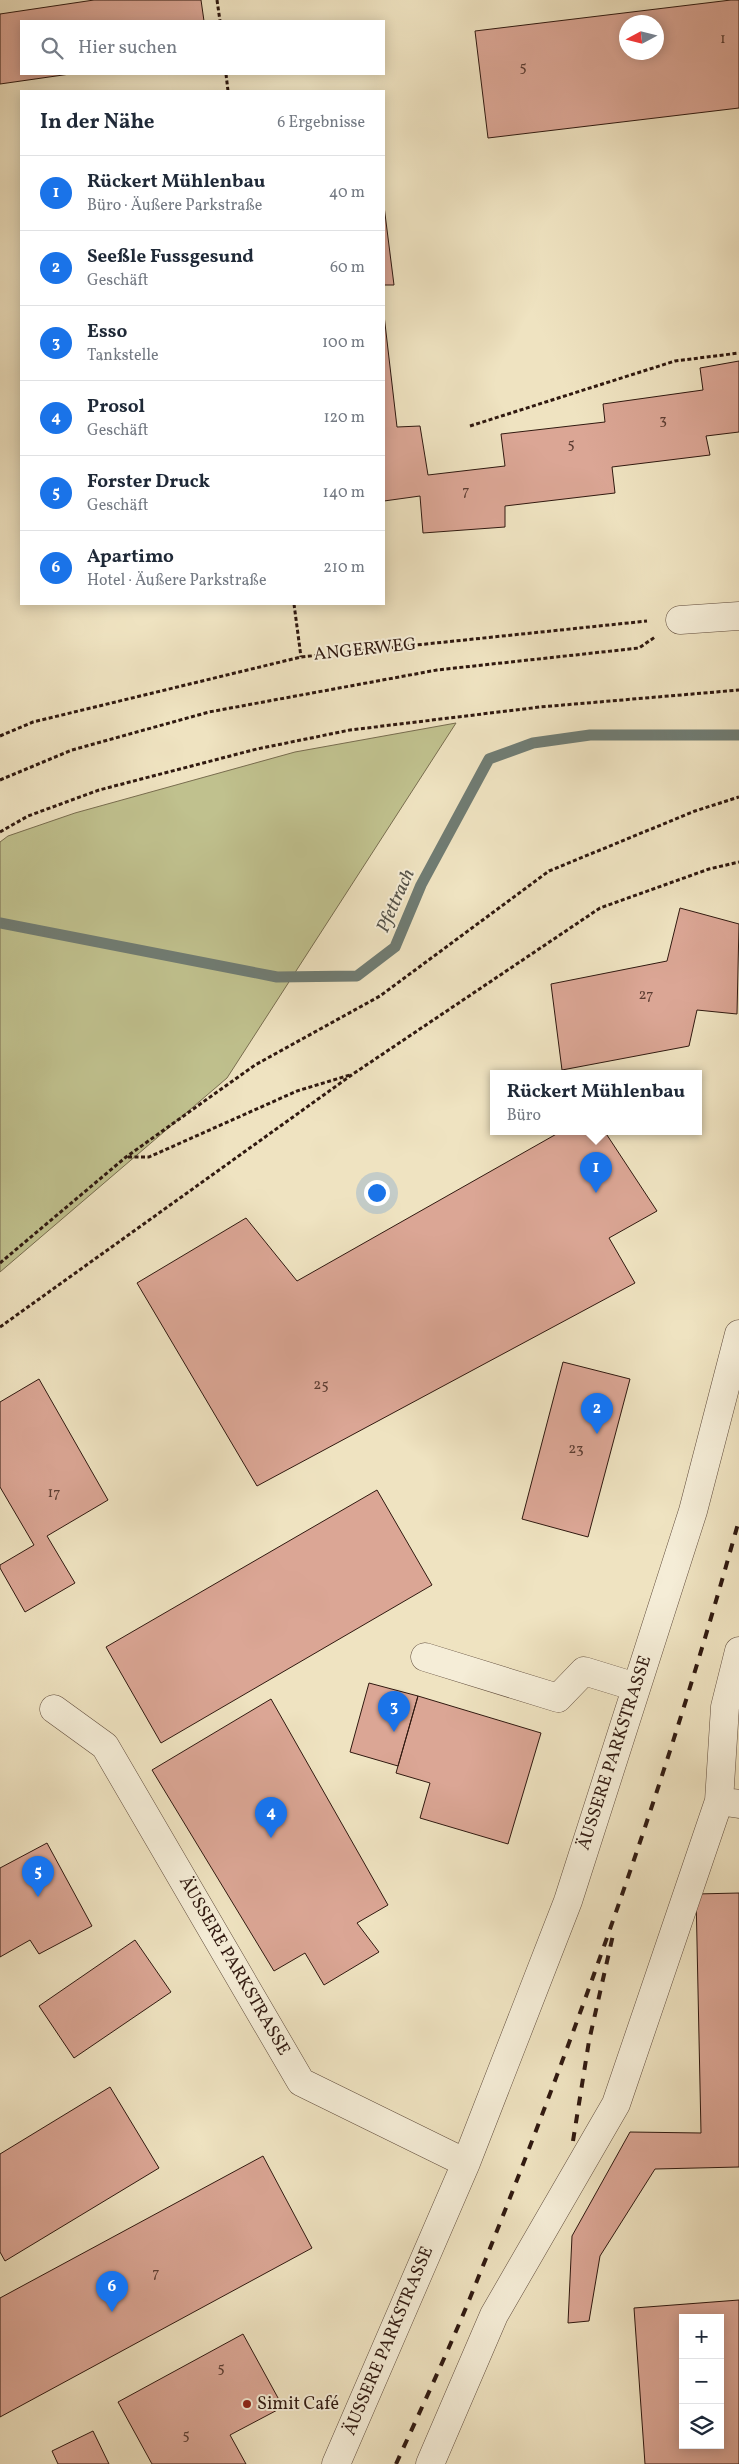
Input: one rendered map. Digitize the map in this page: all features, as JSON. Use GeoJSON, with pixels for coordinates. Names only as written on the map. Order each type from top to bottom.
{"type":"FeatureCollection","features":[{"type":"Feature","properties":{"kind":"street"},"geometry":{"type":"LineString","coordinates":[[680,620],[739,616]]}},
{"type":"Feature","properties":{"kind":"street","name":"ÄUSSERE PARKSTRASSE"},"geometry":{"type":"LineString","coordinates":[[336,2464],[466,2163],[568,1901],[693,1511],[739,1334]]}},
{"type":"Feature","properties":{"kind":"street"},"geometry":{"type":"LineString","coordinates":[[430,2464],[494,2315],[616,2104],[729,1803],[725,1707],[739,1651]]}},
{"type":"Feature","properties":{"kind":"street"},"geometry":{"type":"LineString","coordinates":[[426,1657],[558,1698],[584,1671],[636,1687]]}},
{"type":"Feature","properties":{"kind":"street","name":"ÄUSSERE PARKSTRASSE"},"geometry":{"type":"LineString","coordinates":[[54,1709],[105,1746],[301,2082],[466,2163]]}},
{"type":"Feature","properties":{"kind":"path"},"geometry":{"type":"LineString","coordinates":[[217,0],[220,20]]}},
{"type":"Feature","properties":{"kind":"path"},"geometry":{"type":"LineString","coordinates":[[226,75],[228,90]]}},
{"type":"Feature","properties":{"kind":"path"},"geometry":{"type":"LineString","coordinates":[[470,426],[675,361],[739,353]]}},
{"type":"Feature","properties":{"kind":"path"},"geometry":{"type":"LineString","coordinates":[[294,605],[302,657]]}},
{"type":"Feature","properties":{"kind":"path","name":"ANGERWEG"},"geometry":{"type":"LineString","coordinates":[[0,736],[33,722],[302,657],[653,620],[680,620]]}},
{"type":"Feature","properties":{"kind":"path"},"geometry":{"type":"LineString","coordinates":[[0,780],[72,750],[209,712],[438,670],[639,648],[680,620]]}},
{"type":"Feature","properties":{"kind":"path"},"geometry":{"type":"LineString","coordinates":[[0,832],[28,816],[99,790],[257,749],[350,730],[540,707],[739,690]]}},
{"type":"Feature","properties":{"kind":"path"},"geometry":{"type":"LineString","coordinates":[[0,1263],[126,1157],[254,1065],[380,996],[549,871],[695,811],[739,797]]}},
{"type":"Feature","properties":{"kind":"path"},"geometry":{"type":"LineString","coordinates":[[0,1327],[353,1074],[600,908],[709,869],[739,862]]}},
{"type":"Feature","properties":{"kind":"path"},"geometry":{"type":"LineString","coordinates":[[126,1157],[149,1157],[297,1091],[353,1074]]}},
{"type":"Feature","properties":{"kind":"green space"},"geometry":{"type":"Polygon","coordinates":[[[456,723],[227,1078],[0,1272],[0,842],[8,836],[75,813],[295,752],[456,723]]]}},
{"type":"Feature","properties":{"kind":"building"},"geometry":{"type":"Polygon","coordinates":[[[94,0],[201,0],[204,20],[20,20],[20,75],[63,75],[0,84],[0,14],[94,0]]]}},
{"type":"Feature","properties":{"kind":"building"},"geometry":{"type":"Polygon","coordinates":[[[739,0],[739,108],[488,138],[475,31],[739,0]]]}},
{"type":"Feature","properties":{"kind":"building"},"geometry":{"type":"Polygon","coordinates":[[[385,214],[394,285],[385,285],[385,214]]]}},
{"type":"Feature","properties":{"kind":"building"},"geometry":{"type":"Polygon","coordinates":[[[385,324],[397,427],[420,426],[428,475],[505,466],[501,434],[605,422],[603,404],[703,390],[700,368],[739,361],[739,432],[706,436],[710,455],[612,467],[615,493],[505,506],[505,527],[423,533],[420,496],[385,501],[385,324]]]}},
{"type":"Feature","properties":{"kind":"building"},"geometry":{"type":"Polygon","coordinates":[[[680,908],[739,924],[737,1014],[697,1010],[689,1046],[562,1070],[551,984],[667,961],[680,908]]]}},
{"type":"Feature","properties":{"kind":"building"},"geometry":{"type":"Polygon","coordinates":[[[555,1135],[607,1135],[657,1211],[609,1238],[635,1283],[257,1486],[137,1283],[246,1218],[297,1281],[555,1135]]]}},
{"type":"Feature","properties":{"kind":"building"},"geometry":{"type":"Polygon","coordinates":[[[563,1362],[630,1379],[588,1537],[522,1519],[563,1362]]]}},
{"type":"Feature","properties":{"kind":"building"},"geometry":{"type":"Polygon","coordinates":[[[39,1379],[108,1500],[47,1536],[75,1583],[25,1612],[0,1568],[0,1565],[34,1545],[0,1487],[0,1402],[39,1379]]]}},
{"type":"Feature","properties":{"kind":"building"},"geometry":{"type":"Polygon","coordinates":[[[377,1490],[432,1585],[161,1743],[106,1647],[377,1490]]]}},
{"type":"Feature","properties":{"kind":"building"},"geometry":{"type":"Polygon","coordinates":[[[369,1683],[418,1696],[398,1766],[350,1752],[369,1683]]]}},
{"type":"Feature","properties":{"kind":"building"},"geometry":{"type":"Polygon","coordinates":[[[418,1696],[541,1733],[508,1844],[420,1818],[430,1783],[396,1773],[418,1696]]]}},
{"type":"Feature","properties":{"kind":"building"},"geometry":{"type":"Polygon","coordinates":[[[271,1699],[388,1905],[357,1923],[379,1952],[324,1985],[305,1953],[274,1971],[152,1770],[271,1699]]]}},
{"type":"Feature","properties":{"kind":"building"},"geometry":{"type":"Polygon","coordinates":[[[47,1843],[92,1926],[39,1954],[30,1940],[0,1957],[0,1868],[47,1843]]]}},
{"type":"Feature","properties":{"kind":"building"},"geometry":{"type":"Polygon","coordinates":[[[739,1893],[739,2167],[655,2169],[600,2256],[589,2321],[568,2323],[572,2236],[630,2132],[701,2133],[696,1894],[739,1893]]]}},
{"type":"Feature","properties":{"kind":"building"},"geometry":{"type":"Polygon","coordinates":[[[135,1940],[171,1992],[74,2058],[39,2006],[135,1940]]]}},
{"type":"Feature","properties":{"kind":"building"},"geometry":{"type":"Polygon","coordinates":[[[110,2087],[159,2168],[5,2261],[0,2252],[0,2154],[110,2087]]]}},
{"type":"Feature","properties":{"kind":"building"},"geometry":{"type":"Polygon","coordinates":[[[263,2156],[312,2248],[0,2417],[0,2298],[263,2156]]]}},
{"type":"Feature","properties":{"kind":"building"},"geometry":{"type":"Polygon","coordinates":[[[739,2300],[739,2464],[645,2464],[634,2308],[739,2300]]]}},
{"type":"Feature","properties":{"kind":"building"},"geometry":{"type":"Polygon","coordinates":[[[243,2334],[283,2407],[230,2435],[246,2464],[152,2464],[118,2402],[243,2334]]]}},
{"type":"Feature","properties":{"kind":"building"},"geometry":{"type":"Polygon","coordinates":[[[93,2431],[109,2464],[58,2464],[52,2451],[93,2431]]]}},
{"type":"Feature","properties":{"kind":"waterway","name":"Pfettrach"},"geometry":{"type":"LineString","coordinates":[[0,923],[277,977],[357,976],[395,947],[421,885],[489,759],[533,743],[590,735],[739,735]]}},
{"type":"Feature","properties":{"kind":"railway"},"geometry":{"type":"LineString","coordinates":[[396,2464],[470,2298],[581,2010],[616,1913],[681,1717],[739,1520]]}},
{"type":"Feature","properties":{"kind":"railway"},"geometry":{"type":"LineString","coordinates":[[573,2141],[589,2041],[613,1935]]}},
{"type":"Feature","properties":{"kind":"place","name":"Rückert Mühlenbau"},"geometry":{"type":"Point","coordinates":[596,1193]}},
{"type":"Feature","properties":{"kind":"place","name":"Seeßle Fussgesund"},"geometry":{"type":"Point","coordinates":[597,1434]}},
{"type":"Feature","properties":{"kind":"place","name":"Esso"},"geometry":{"type":"Point","coordinates":[394,1732]}},
{"type":"Feature","properties":{"kind":"place","name":"Prosol"},"geometry":{"type":"Point","coordinates":[271,1838]}},
{"type":"Feature","properties":{"kind":"place","name":"Forster Druck"},"geometry":{"type":"Point","coordinates":[38,1897]}},
{"type":"Feature","properties":{"kind":"place","name":"Apartimo"},"geometry":{"type":"Point","coordinates":[112,2312]}},
{"type":"Feature","properties":{"kind":"place","name":"Simit Café"},"geometry":{"type":"Point","coordinates":[247,2404]}}]}
